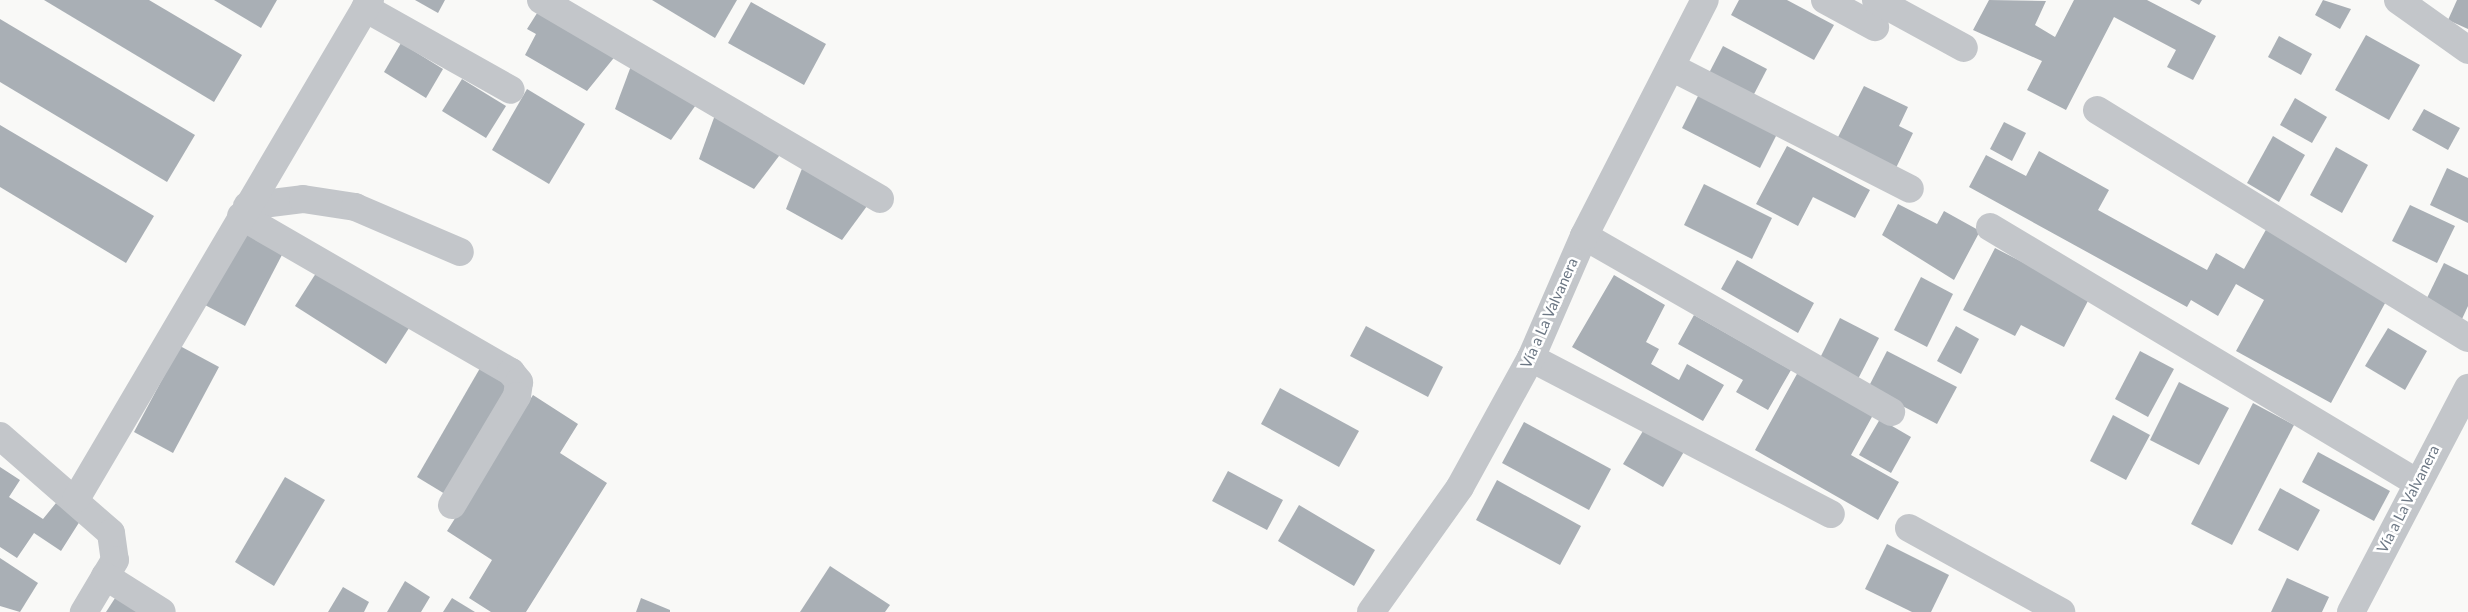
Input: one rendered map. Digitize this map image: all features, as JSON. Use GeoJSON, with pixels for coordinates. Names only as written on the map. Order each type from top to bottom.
{"type":"FeatureCollection","features":[{"type":"Feature","properties":{"kind":"street"},"geometry":{"type":"LineString","coordinates":[[541,0],[880,199]]}},
{"type":"Feature","properties":{"kind":"street","name":"Vía a La Valvanera"},"geometry":{"type":"LineString","coordinates":[[1371,612],[1460,487],[1531,358],[1584,236],[1705,0]]}},
{"type":"Feature","properties":{"kind":"street"},"geometry":{"type":"LineString","coordinates":[[1825,0],[1874,27]]}},
{"type":"Feature","properties":{"kind":"street"},"geometry":{"type":"LineString","coordinates":[[1876,0],[1964,48]]}},
{"type":"Feature","properties":{"kind":"street"},"geometry":{"type":"LineString","coordinates":[[2398,0],[2468,50]]}},
{"type":"Feature","properties":{"kind":"street"},"geometry":{"type":"LineString","coordinates":[[76,499],[253,208],[367,4],[511,90]]}},
{"type":"Feature","properties":{"kind":"street"},"geometry":{"type":"LineString","coordinates":[[1671,67],[1910,189]]}},
{"type":"Feature","properties":{"kind":"street"},"geometry":{"type":"LineString","coordinates":[[2097,110],[2468,338]]}},
{"type":"Feature","properties":{"kind":"street"},"geometry":{"type":"LineString","coordinates":[[253,208],[303,199],[356,207],[460,252]]}},
{"type":"Feature","properties":{"kind":"street"},"geometry":{"type":"LineString","coordinates":[[253,208],[511,372],[519,382],[516,396],[452,506]]}},
{"type":"Feature","properties":{"kind":"street"},"geometry":{"type":"LineString","coordinates":[[1990,227],[2416,482]]}},
{"type":"Feature","properties":{"kind":"street"},"geometry":{"type":"LineString","coordinates":[[1584,236],[1891,412]]}},
{"type":"Feature","properties":{"kind":"street"},"geometry":{"type":"LineString","coordinates":[[1531,358],[1831,514]]}},
{"type":"Feature","properties":{"kind":"street","name":"Vía a La Valvanera"},"geometry":{"type":"LineString","coordinates":[[2351,612],[2416,482],[2468,388]]}},
{"type":"Feature","properties":{"kind":"street"},"geometry":{"type":"LineString","coordinates":[[0,436],[76,499],[111,533],[115,560],[84,612]]}},
{"type":"Feature","properties":{"kind":"street"},"geometry":{"type":"LineString","coordinates":[[1910,528],[2061,612]]}},
{"type":"Feature","properties":{"kind":"street"},"geometry":{"type":"LineString","coordinates":[[106,576],[162,612]]}},
{"type":"Feature","properties":{"kind":"building"},"geometry":{"type":"Polygon","coordinates":[[[44,0],[149,0],[242,55],[214,102],[44,0]]]}},
{"type":"Feature","properties":{"kind":"building"},"geometry":{"type":"Polygon","coordinates":[[[214,0],[277,0],[261,28],[214,0]]]}},
{"type":"Feature","properties":{"kind":"building"},"geometry":{"type":"Polygon","coordinates":[[[415,0],[445,0],[438,13],[415,0]]]}},
{"type":"Feature","properties":{"kind":"building"},"geometry":{"type":"Polygon","coordinates":[[[652,0],[737,0],[715,38],[652,0]]]}},
{"type":"Feature","properties":{"kind":"building"},"geometry":{"type":"Polygon","coordinates":[[[1739,0],[1787,0],[1834,25],[1814,60],[1731,15],[1739,0]]]}},
{"type":"Feature","properties":{"kind":"building"},"geometry":{"type":"Polygon","coordinates":[[[1989,0],[2046,1],[2035,25],[2055,37],[2074,0],[2147,0],[2216,36],[2193,80],[2167,67],[2176,50],[2114,17],[2066,110],[2027,90],[2042,61],[1973,30],[1989,0]]]}},
{"type":"Feature","properties":{"kind":"building"},"geometry":{"type":"Polygon","coordinates":[[[2190,0],[2202,0],[2199,5],[2190,0]]]}},
{"type":"Feature","properties":{"kind":"building"},"geometry":{"type":"Polygon","coordinates":[[[2323,0],[2351,9],[2340,29],[2315,15],[2323,0]]]}},
{"type":"Feature","properties":{"kind":"building"},"geometry":{"type":"Polygon","coordinates":[[[2457,0],[2468,0],[2468,29],[2448,20],[2457,0]]]}},
{"type":"Feature","properties":{"kind":"building"},"geometry":{"type":"Polygon","coordinates":[[[751,2],[826,44],[804,85],[728,43],[751,2]]]}},
{"type":"Feature","properties":{"kind":"building"},"geometry":{"type":"Polygon","coordinates":[[[539,10],[617,54],[587,91],[525,55],[536,34],[527,29],[539,10]]]}},
{"type":"Feature","properties":{"kind":"building"},"geometry":{"type":"Polygon","coordinates":[[[0,19],[195,135],[167,182],[0,82],[0,19]]]}},
{"type":"Feature","properties":{"kind":"building"},"geometry":{"type":"Polygon","coordinates":[[[2366,35],[2420,65],[2389,120],[2335,90],[2366,35]]]}},
{"type":"Feature","properties":{"kind":"building"},"geometry":{"type":"Polygon","coordinates":[[[2279,36],[2312,54],[2301,75],[2268,57],[2279,36]]]}},
{"type":"Feature","properties":{"kind":"building"},"geometry":{"type":"Polygon","coordinates":[[[401,43],[443,69],[426,98],[384,72],[401,43]]]}},
{"type":"Feature","properties":{"kind":"building"},"geometry":{"type":"Polygon","coordinates":[[[1723,46],[1767,69],[1752,98],[1708,75],[1723,46]]]}},
{"type":"Feature","properties":{"kind":"building"},"geometry":{"type":"Polygon","coordinates":[[[631,66],[698,102],[671,140],[615,109],[631,66]]]}},
{"type":"Feature","properties":{"kind":"building"},"geometry":{"type":"Polygon","coordinates":[[[462,79],[506,106],[486,138],[442,111],[462,79]]]}},
{"type":"Feature","properties":{"kind":"building"},"geometry":{"type":"Polygon","coordinates":[[[1704,84],[1778,132],[1760,168],[1682,128],[1704,84]]]}},
{"type":"Feature","properties":{"kind":"building"},"geometry":{"type":"Polygon","coordinates":[[[1864,86],[1908,107],[1899,126],[1913,133],[1894,172],[1835,143],[1864,86]]]}},
{"type":"Feature","properties":{"kind":"building"},"geometry":{"type":"Polygon","coordinates":[[[527,89],[585,124],[549,184],[492,150],[527,89]]]}},
{"type":"Feature","properties":{"kind":"building"},"geometry":{"type":"Polygon","coordinates":[[[2295,98],[2327,117],[2312,143],[2280,125],[2295,98]]]}},
{"type":"Feature","properties":{"kind":"building"},"geometry":{"type":"Polygon","coordinates":[[[2424,109],[2460,128],[2448,150],[2412,130],[2424,109]]]}},
{"type":"Feature","properties":{"kind":"building"},"geometry":{"type":"Polygon","coordinates":[[[715,115],[782,152],[754,189],[699,159],[715,115]]]}},
{"type":"Feature","properties":{"kind":"building"},"geometry":{"type":"Polygon","coordinates":[[[2004,122],[2026,133],[2012,161],[1990,149],[2004,122]]]}},
{"type":"Feature","properties":{"kind":"building"},"geometry":{"type":"Polygon","coordinates":[[[0,125],[154,216],[126,263],[0,187],[0,125]]]}},
{"type":"Feature","properties":{"kind":"building"},"geometry":{"type":"Polygon","coordinates":[[[2273,136],[2305,155],[2279,202],[2247,183],[2273,136]]]}},
{"type":"Feature","properties":{"kind":"building"},"geometry":{"type":"Polygon","coordinates":[[[1787,146],[1870,190],[1855,218],[1813,197],[1798,226],[1756,204],[1787,146]]]}},
{"type":"Feature","properties":{"kind":"building"},"geometry":{"type":"Polygon","coordinates":[[[2336,147],[2368,165],[2342,213],[2310,195],[2336,147]]]}},
{"type":"Feature","properties":{"kind":"building"},"geometry":{"type":"Polygon","coordinates":[[[2039,151],[2109,190],[2098,210],[2207,270],[2216,253],[2244,269],[2268,226],[2390,294],[2331,403],[2236,351],[2264,300],[2236,284],[2218,316],[2191,300],[2187,307],[1969,187],[1986,155],[2026,176],[2039,151]]]}},
{"type":"Feature","properties":{"kind":"building"},"geometry":{"type":"Polygon","coordinates":[[[803,166],[870,202],[842,240],[786,209],[803,166]]]}},
{"type":"Feature","properties":{"kind":"building"},"geometry":{"type":"Polygon","coordinates":[[[2447,168],[2468,178],[2468,223],[2430,205],[2447,168]]]}},
{"type":"Feature","properties":{"kind":"building"},"geometry":{"type":"Polygon","coordinates":[[[1704,184],[1772,218],[1752,259],[1684,225],[1704,184]]]}},
{"type":"Feature","properties":{"kind":"building"},"geometry":{"type":"Polygon","coordinates":[[[1898,204],[1937,224],[1944,211],[1980,231],[1954,280],[1882,235],[1898,204]]]}},
{"type":"Feature","properties":{"kind":"building"},"geometry":{"type":"Polygon","coordinates":[[[2410,205],[2455,226],[2437,263],[2392,241],[2410,205]]]}},
{"type":"Feature","properties":{"kind":"building"},"geometry":{"type":"Polygon","coordinates":[[[246,230],[284,251],[245,326],[205,305],[246,230]]]}},
{"type":"Feature","properties":{"kind":"building"},"geometry":{"type":"Polygon","coordinates":[[[1995,248],[2090,297],[2064,347],[2021,325],[2015,336],[1963,310],[1995,248]]]}},
{"type":"Feature","properties":{"kind":"building"},"geometry":{"type":"Polygon","coordinates":[[[1737,260],[1814,303],[1798,333],[1721,289],[1737,260]]]}},
{"type":"Feature","properties":{"kind":"building"},"geometry":{"type":"Polygon","coordinates":[[[2444,263],[2468,275],[2468,306],[2462,319],[2426,300],[2444,263]]]}},
{"type":"Feature","properties":{"kind":"building"},"geometry":{"type":"Polygon","coordinates":[[[318,270],[409,328],[386,364],[295,306],[318,270]]]}},
{"type":"Feature","properties":{"kind":"building"},"geometry":{"type":"Polygon","coordinates":[[[1614,275],[1665,305],[1646,342],[1659,349],[1651,364],[1679,380],[1687,364],[1724,385],[1703,421],[1572,347],[1614,275]]]}},
{"type":"Feature","properties":{"kind":"building"},"geometry":{"type":"Polygon","coordinates":[[[1921,277],[1953,294],[1927,347],[1894,330],[1921,277]]]}},
{"type":"Feature","properties":{"kind":"building"},"geometry":{"type":"Polygon","coordinates":[[[1694,315],[1791,370],[1768,410],[1736,392],[1743,380],[1678,344],[1694,315]]]}},
{"type":"Feature","properties":{"kind":"building"},"geometry":{"type":"Polygon","coordinates":[[[1840,318],[1879,338],[1858,379],[1820,358],[1840,318]]]}},
{"type":"Feature","properties":{"kind":"building"},"geometry":{"type":"Polygon","coordinates":[[[1366,326],[1443,367],[1428,397],[1350,356],[1366,326]]]}},
{"type":"Feature","properties":{"kind":"building"},"geometry":{"type":"Polygon","coordinates":[[[1956,326],[1979,339],[1961,374],[1937,361],[1956,326]]]}},
{"type":"Feature","properties":{"kind":"building"},"geometry":{"type":"Polygon","coordinates":[[[2388,328],[2427,351],[2405,390],[2365,366],[2388,328]]]}},
{"type":"Feature","properties":{"kind":"building"},"geometry":{"type":"Polygon","coordinates":[[[180,346],[219,367],[173,453],[134,432],[180,346]]]}},
{"type":"Feature","properties":{"kind":"building"},"geometry":{"type":"Polygon","coordinates":[[[1887,351],[1957,387],[1937,424],[1868,388],[1887,351]]]}},
{"type":"Feature","properties":{"kind":"building"},"geometry":{"type":"Polygon","coordinates":[[[2140,351],[2174,369],[2148,417],[2115,399],[2140,351]]]}},
{"type":"Feature","properties":{"kind":"building"},"geometry":{"type":"Polygon","coordinates":[[[483,363],[511,380],[445,494],[417,477],[483,363]]]}},
{"type":"Feature","properties":{"kind":"building"},"geometry":{"type":"Polygon","coordinates":[[[1798,372],[1873,415],[1851,455],[1899,482],[1878,520],[1755,450],[1798,372]]]}},
{"type":"Feature","properties":{"kind":"building"},"geometry":{"type":"Polygon","coordinates":[[[2179,382],[2229,408],[2199,465],[2150,440],[2179,382]]]}},
{"type":"Feature","properties":{"kind":"building"},"geometry":{"type":"Polygon","coordinates":[[[1280,388],[1359,431],[1339,467],[1261,424],[1280,388]]]}},
{"type":"Feature","properties":{"kind":"building"},"geometry":{"type":"Polygon","coordinates":[[[533,395],[578,424],[560,453],[607,483],[526,612],[491,612],[469,598],[492,560],[447,531],[533,395]]]}},
{"type":"Feature","properties":{"kind":"building"},"geometry":{"type":"Polygon","coordinates":[[[2253,403],[2294,425],[2232,545],[2191,524],[2253,403]]]}},
{"type":"Feature","properties":{"kind":"building"},"geometry":{"type":"Polygon","coordinates":[[[2113,415],[2150,435],[2126,480],[2090,461],[2113,415]]]}},
{"type":"Feature","properties":{"kind":"building"},"geometry":{"type":"Polygon","coordinates":[[[1880,419],[1911,437],[1891,473],[1859,455],[1880,419]]]}},
{"type":"Feature","properties":{"kind":"building"},"geometry":{"type":"Polygon","coordinates":[[[1524,422],[1611,469],[1589,510],[1502,463],[1524,422]]]}},
{"type":"Feature","properties":{"kind":"building"},"geometry":{"type":"Polygon","coordinates":[[[1646,426],[1685,450],[1663,487],[1623,464],[1646,426]]]}},
{"type":"Feature","properties":{"kind":"building"},"geometry":{"type":"Polygon","coordinates":[[[2318,452],[2390,491],[2374,521],[2302,482],[2318,452]]]}},
{"type":"Feature","properties":{"kind":"building"},"geometry":{"type":"Polygon","coordinates":[[[0,467],[20,480],[9,497],[43,519],[56,503],[80,521],[61,551],[34,533],[17,558],[0,547],[0,467]]]}},
{"type":"Feature","properties":{"kind":"building"},"geometry":{"type":"Polygon","coordinates":[[[1228,471],[1283,500],[1267,530],[1212,501],[1228,471]]]}},
{"type":"Feature","properties":{"kind":"building"},"geometry":{"type":"Polygon","coordinates":[[[285,477],[325,500],[274,586],[235,562],[285,477]]]}},
{"type":"Feature","properties":{"kind":"building"},"geometry":{"type":"Polygon","coordinates":[[[1497,480],[1581,526],[1560,565],[1476,520],[1497,480]]]}},
{"type":"Feature","properties":{"kind":"building"},"geometry":{"type":"Polygon","coordinates":[[[2280,488],[2320,510],[2298,551],[2258,530],[2280,488]]]}},
{"type":"Feature","properties":{"kind":"building"},"geometry":{"type":"Polygon","coordinates":[[[1299,505],[1375,550],[1354,586],[1278,541],[1299,505]]]}},
{"type":"Feature","properties":{"kind":"building"},"geometry":{"type":"Polygon","coordinates":[[[1887,544],[1949,575],[1931,612],[1912,612],[1865,589],[1887,544]]]}},
{"type":"Feature","properties":{"kind":"building"},"geometry":{"type":"Polygon","coordinates":[[[0,558],[38,583],[20,612],[0,606],[0,558]]]}},
{"type":"Feature","properties":{"kind":"building"},"geometry":{"type":"Polygon","coordinates":[[[830,566],[890,605],[885,612],[800,612],[830,566]]]}},
{"type":"Feature","properties":{"kind":"building"},"geometry":{"type":"Polygon","coordinates":[[[2287,578],[2329,597],[2322,612],[2271,612],[2287,578]]]}},
{"type":"Feature","properties":{"kind":"building"},"geometry":{"type":"Polygon","coordinates":[[[405,581],[430,597],[421,612],[387,612],[405,581]]]}},
{"type":"Feature","properties":{"kind":"building"},"geometry":{"type":"Polygon","coordinates":[[[343,587],[369,602],[364,612],[328,612],[343,587]]]}},
{"type":"Feature","properties":{"kind":"building"},"geometry":{"type":"Polygon","coordinates":[[[119,592],[151,612],[106,612],[119,592]]]}},
{"type":"Feature","properties":{"kind":"building"},"geometry":{"type":"Polygon","coordinates":[[[452,598],[475,612],[443,612],[452,598]]]}},
{"type":"Feature","properties":{"kind":"building"},"geometry":{"type":"Polygon","coordinates":[[[641,598],[670,610],[670,612],[636,612],[641,598]]]}}]}
